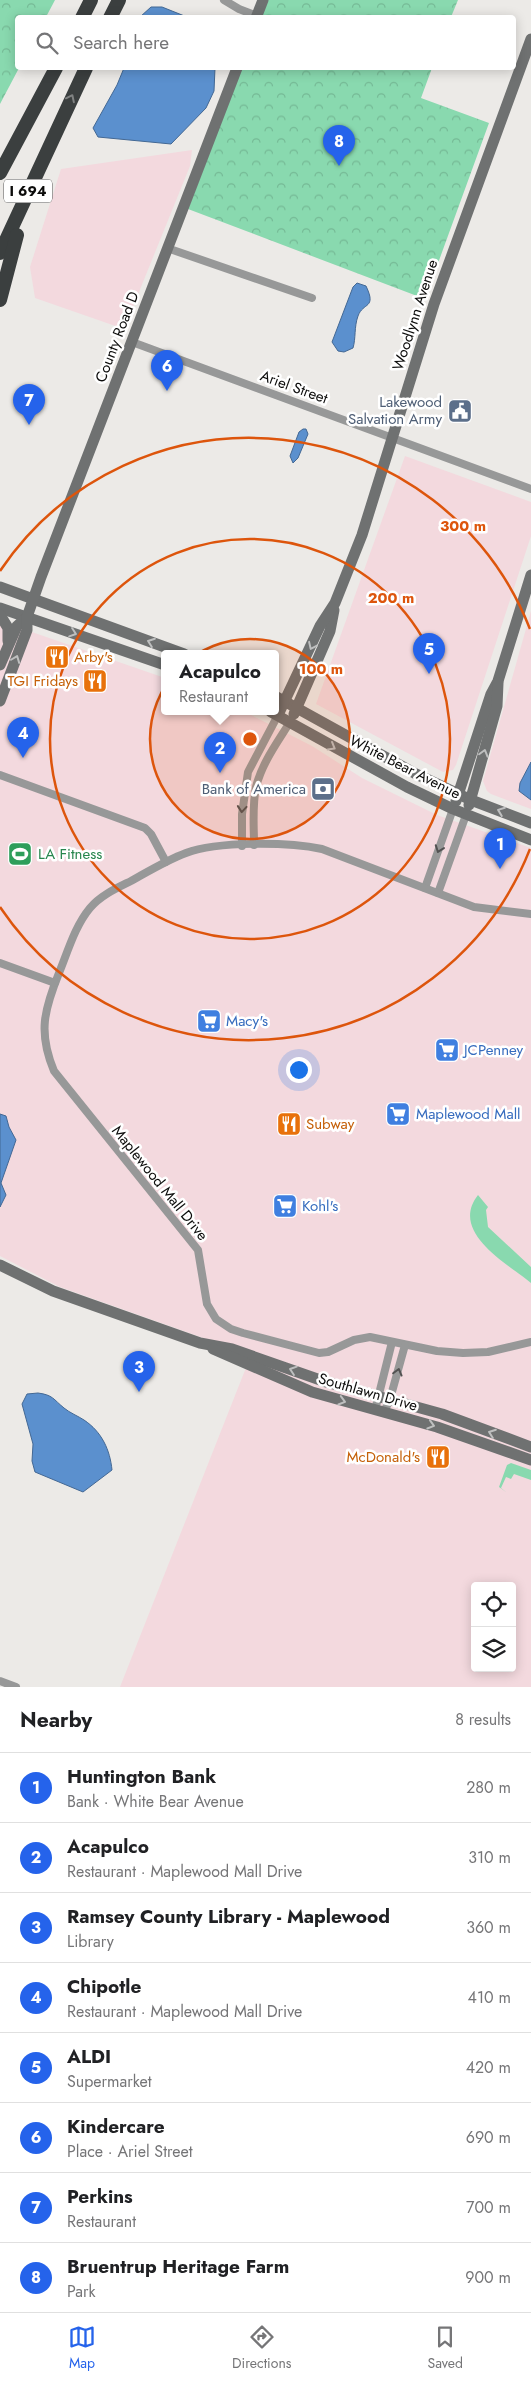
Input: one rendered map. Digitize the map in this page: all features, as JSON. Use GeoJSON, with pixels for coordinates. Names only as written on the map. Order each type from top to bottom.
{"type":"FeatureCollection","features":[{"type":"Feature","properties":{"kind":"highway"},"geometry":{"type":"LineString","coordinates":[[84,15],[91,0]]}},
{"type":"Feature","properties":{"kind":"highway"},"geometry":{"type":"LineString","coordinates":[[112,15],[119,0]]}},
{"type":"Feature","properties":{"kind":"highway","name":"I 694"},"geometry":{"type":"LineString","coordinates":[[0,185],[25,126],[55,70]]}},
{"type":"Feature","properties":{"kind":"highway","name":"I 694"},"geometry":{"type":"LineString","coordinates":[[0,253],[85,70]]}},
{"type":"Feature","properties":{"kind":"highway"},"geometry":{"type":"LineString","coordinates":[[0,173],[25,126]]}},
{"type":"Feature","properties":{"kind":"highway"},"geometry":{"type":"LineString","coordinates":[[0,300],[11,252],[56,129]]}},
{"type":"Feature","properties":{"kind":"street"},"geometry":{"type":"LineString","coordinates":[[224,0],[252,15]]}},
{"type":"Feature","properties":{"kind":"street"},"geometry":{"type":"LineString","coordinates":[[257,15],[263,0]]}},
{"type":"Feature","properties":{"kind":"street","name":"Woodlynn Avenue"},"geometry":{"type":"LineString","coordinates":[[290,722],[330,632],[336,603],[365,527],[450,258],[531,39]]}},
{"type":"Feature","properties":{"kind":"street","name":"County Road D"},"geometry":{"type":"LineString","coordinates":[[0,701],[27,630],[27,618],[236,70]]}},
{"type":"Feature","properties":{"kind":"street"},"geometry":{"type":"LineString","coordinates":[[167,248],[312,298]]}},
{"type":"Feature","properties":{"kind":"street","name":"Ariel Street"},"geometry":{"type":"LineString","coordinates":[[132,342],[531,489]]}},
{"type":"Feature","properties":{"kind":"street"},"geometry":{"type":"LineString","coordinates":[[424,888],[459,794],[491,694],[498,681],[531,575]]}},
{"type":"Feature","properties":{"kind":"street"},"geometry":{"type":"LineString","coordinates":[[0,587],[173,650]]}},
{"type":"Feature","properties":{"kind":"street","name":"Woodlynn Avenue"},"geometry":{"type":"LineString","coordinates":[[280,698],[320,626],[336,603]]}},
{"type":"Feature","properties":{"kind":"street"},"geometry":{"type":"LineString","coordinates":[[0,608],[161,664]]}},
{"type":"Feature","properties":{"kind":"street"},"geometry":{"type":"LineString","coordinates":[[0,615],[8,628],[6,650]]}},
{"type":"Feature","properties":{"kind":"street","name":"County Road D"},"geometry":{"type":"LineString","coordinates":[[0,665],[16,626],[27,618]]}},
{"type":"Feature","properties":{"kind":"street"},"geometry":{"type":"LineString","coordinates":[[438,893],[471,800],[497,706],[498,681]]}},
{"type":"Feature","properties":{"kind":"street","name":"White Bear Avenue"},"geometry":{"type":"LineString","coordinates":[[280,698],[369,750],[471,800],[531,823]]}},
{"type":"Feature","properties":{"kind":"street"},"geometry":{"type":"LineString","coordinates":[[242,846],[242,814],[248,772],[274,715]]}},
{"type":"Feature","properties":{"kind":"street","name":"White Bear Avenue"},"geometry":{"type":"LineString","coordinates":[[276,715],[365,766],[453,809],[531,840]]}},
{"type":"Feature","properties":{"kind":"street"},"geometry":{"type":"LineString","coordinates":[[254,845],[256,788],[263,768],[290,722]]}},
{"type":"Feature","properties":{"kind":"street"},"geometry":{"type":"LineString","coordinates":[[0,775],[145,828],[151,834],[166,862]]}},
{"type":"Feature","properties":{"kind":"street","name":"Maplewood Mall Drive"},"geometry":{"type":"LineString","coordinates":[[531,914],[474,907],[322,849],[301,845],[204,847],[166,862],[101,898],[90,908],[78,926],[55,983],[44,1016],[43,1029],[47,1054],[54,1071],[198,1250],[207,1304],[216,1320],[233,1330],[310,1353],[328,1352],[354,1340],[370,1337],[405,1345],[463,1353],[488,1352],[531,1342]]}},
{"type":"Feature","properties":{"kind":"street"},"geometry":{"type":"LineString","coordinates":[[0,963],[55,983]]}},
{"type":"Feature","properties":{"kind":"street","name":"Southlawn Drive"},"geometry":{"type":"LineString","coordinates":[[0,1265],[53,1291],[200,1343],[232,1350],[326,1382],[442,1414],[531,1447]]}},
{"type":"Feature","properties":{"kind":"street"},"geometry":{"type":"LineString","coordinates":[[380,1411],[384,1398],[392,1342]]}},
{"type":"Feature","properties":{"kind":"street","name":"Southlawn Drive"},"geometry":{"type":"LineString","coordinates":[[200,1343],[228,1358],[312,1392],[437,1427],[531,1460]]}},
{"type":"Feature","properties":{"kind":"street"},"geometry":{"type":"LineString","coordinates":[[380,1411],[405,1345]]}},
{"type":"Feature","properties":{"kind":"street"},"geometry":{"type":"LineString","coordinates":[[0,1681],[16,1687]]}},
{"type":"Feature","properties":{"kind":"shaded area"},"geometry":{"type":"Polygon","coordinates":[[[192,150],[190,166],[124,329],[35,298],[30,267],[61,169],[192,150]]]}},
{"type":"Feature","properties":{"kind":"shaded area"},"geometry":{"type":"Polygon","coordinates":[[[405,456],[531,502],[531,536],[456,765],[453,770],[443,772],[316,704],[405,456]]]}},
{"type":"Feature","properties":{"kind":"shaded area"},"geometry":{"type":"Polygon","coordinates":[[[531,611],[531,809],[491,794],[487,791],[483,781],[531,611]]]}},
{"type":"Feature","properties":{"kind":"shaded area"},"geometry":{"type":"Polygon","coordinates":[[[0,621],[161,677],[161,715],[251,715],[312,746],[362,778],[437,815],[531,848],[531,1687],[120,1687],[251,1355],[60,1287],[0,1256],[0,621]]]}},
{"type":"Feature","properties":{"kind":"green space"},"geometry":{"type":"Polygon","coordinates":[[[0,0],[55,0],[47,15],[15,15],[15,70],[18,70],[0,104],[0,0]]]}},
{"type":"Feature","properties":{"kind":"green space"},"geometry":{"type":"Polygon","coordinates":[[[268,0],[458,0],[452,15],[262,15],[268,0]]]}},
{"type":"Feature","properties":{"kind":"green space"},"geometry":{"type":"Polygon","coordinates":[[[241,70],[431,70],[421,98],[489,123],[425,299],[188,209],[241,70]]]}},
{"type":"Feature","properties":{"kind":"green space"},"geometry":{"type":"Polygon","coordinates":[[[478,1195],[488,1207],[486,1210],[488,1227],[531,1267],[531,1283],[496,1256],[476,1234],[471,1222],[471,1209],[478,1195]]]}},
{"type":"Feature","properties":{"kind":"green space"},"geometry":{"type":"Polygon","coordinates":[[[511,1463],[531,1470],[531,1480],[514,1474],[511,1479],[506,1477],[501,1488],[506,1492],[499,1487],[507,1465],[511,1463]]]}},
{"type":"Feature","properties":{"kind":"water"},"geometry":{"type":"Polygon","coordinates":[[[151,7],[162,7],[182,15],[142,15],[151,7]]]}},
{"type":"Feature","properties":{"kind":"water"},"geometry":{"type":"Polygon","coordinates":[[[123,70],[215,70],[214,91],[206,108],[171,144],[98,137],[93,128],[123,70]]]}},
{"type":"Feature","properties":{"kind":"water"},"geometry":{"type":"Polygon","coordinates":[[[357,283],[366,286],[370,302],[358,316],[353,348],[344,352],[338,351],[332,342],[353,287],[357,283]]]}},
{"type":"Feature","properties":{"kind":"water"},"geometry":{"type":"Polygon","coordinates":[[[306,429],[308,434],[298,458],[293,463],[290,456],[299,432],[306,429]]]}},
{"type":"Feature","properties":{"kind":"water"},"geometry":{"type":"Polygon","coordinates":[[[531,762],[531,800],[519,791],[520,783],[531,762]]]}},
{"type":"Feature","properties":{"kind":"water"},"geometry":{"type":"Polygon","coordinates":[[[0,1114],[6,1116],[16,1140],[1,1183],[6,1195],[0,1207],[0,1114]]]}},
{"type":"Feature","properties":{"kind":"water"},"geometry":{"type":"Polygon","coordinates":[[[38,1393],[50,1396],[66,1410],[84,1420],[96,1430],[104,1442],[112,1470],[83,1492],[35,1472],[32,1461],[33,1444],[22,1404],[27,1394],[38,1393]]]}},
{"type":"Feature","properties":{"kind":"place","name":"Bruentrup Heritage Farm"},"geometry":{"type":"Point","coordinates":[339,166]}},
{"type":"Feature","properties":{"kind":"place","name":"Kindercare"},"geometry":{"type":"Point","coordinates":[167,391]}},
{"type":"Feature","properties":{"kind":"place","name":"Lakewood Salvation Army"},"geometry":{"type":"Point","coordinates":[460,411]}},
{"type":"Feature","properties":{"kind":"place","name":"Perkins"},"geometry":{"type":"Point","coordinates":[29,425]}},
{"type":"Feature","properties":{"kind":"place","name":"Arby's"},"geometry":{"type":"Point","coordinates":[57,657]}},
{"type":"Feature","properties":{"kind":"place","name":"ALDI"},"geometry":{"type":"Point","coordinates":[429,674]}},
{"type":"Feature","properties":{"kind":"place","name":"TGI Fridays"},"geometry":{"type":"Point","coordinates":[95,681]}},
{"type":"Feature","properties":{"kind":"place","name":"Chipotle"},"geometry":{"type":"Point","coordinates":[23,758]}},
{"type":"Feature","properties":{"kind":"place","name":"Acapulco"},"geometry":{"type":"Point","coordinates":[220,773]}},
{"type":"Feature","properties":{"kind":"place","name":"Bank of America"},"geometry":{"type":"Point","coordinates":[323,789]}},
{"type":"Feature","properties":{"kind":"place","name":"LA Fitness"},"geometry":{"type":"Point","coordinates":[20,854]}},
{"type":"Feature","properties":{"kind":"place","name":"Huntington Bank"},"geometry":{"type":"Point","coordinates":[500,869]}},
{"type":"Feature","properties":{"kind":"place","name":"Macy's"},"geometry":{"type":"Point","coordinates":[209,1021]}},
{"type":"Feature","properties":{"kind":"place","name":"JCPenney"},"geometry":{"type":"Point","coordinates":[447,1050]}},
{"type":"Feature","properties":{"kind":"place","name":"Maplewood Mall"},"geometry":{"type":"Point","coordinates":[398,1114]}},
{"type":"Feature","properties":{"kind":"place","name":"Subway"},"geometry":{"type":"Point","coordinates":[289,1124]}},
{"type":"Feature","properties":{"kind":"place","name":"Kohl's"},"geometry":{"type":"Point","coordinates":[285,1206]}},
{"type":"Feature","properties":{"kind":"place","name":"Ramsey County Library - Maplewood"},"geometry":{"type":"Point","coordinates":[139,1392]}},
{"type":"Feature","properties":{"kind":"place","name":"McDonald's"},"geometry":{"type":"Point","coordinates":[438,1457]}}]}
